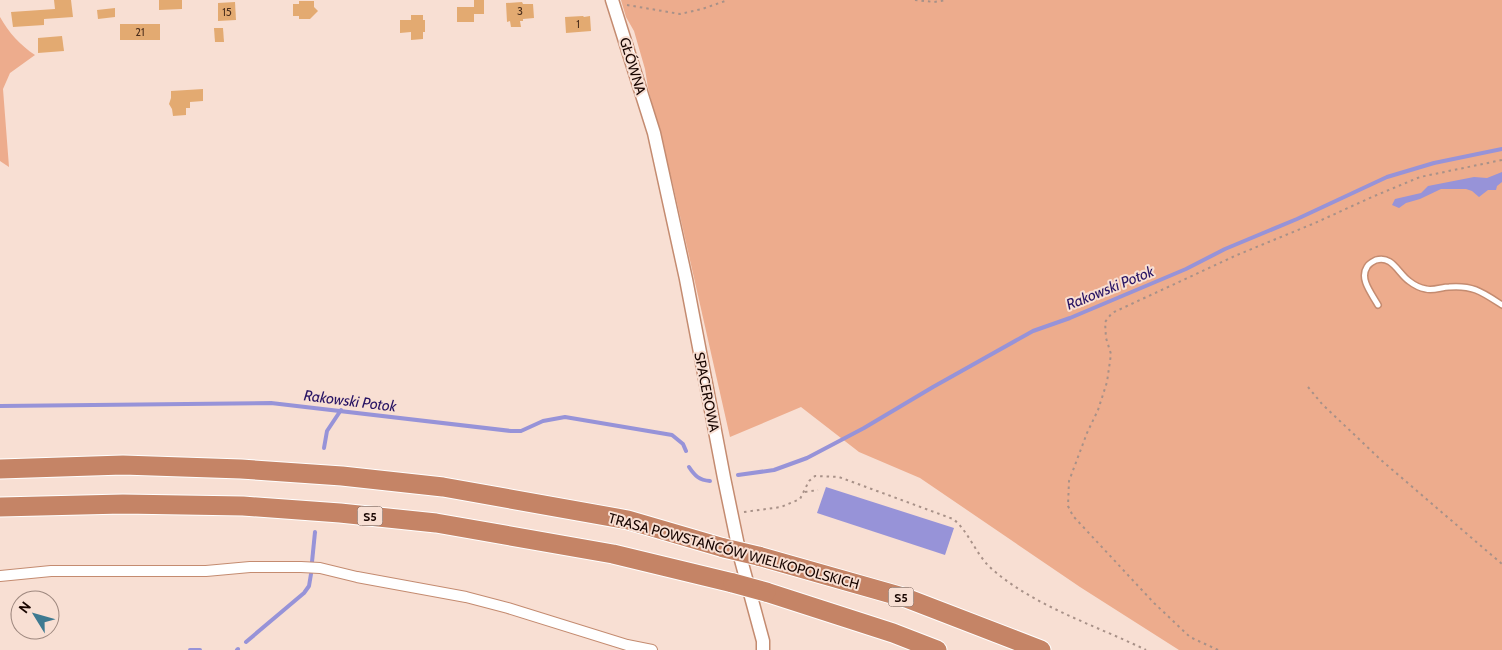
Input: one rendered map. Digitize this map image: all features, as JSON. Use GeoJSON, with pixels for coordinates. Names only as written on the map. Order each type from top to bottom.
{"type":"FeatureCollection","features":[{"type":"Feature","properties":{"kind":"highway","name":"TRASA POWSTAŃCÓW WIELKOPOLSKICH"},"geometry":{"type":"LineString","coordinates":[[0,469],[123,466],[242,469],[342,476],[434,486],[628,520],[906,598],[1041,650]]}},
{"type":"Feature","properties":{"kind":"highway","name":"S5"},"geometry":{"type":"LineString","coordinates":[[0,507],[123,504],[242,506],[340,513],[436,523],[613,554],[734,583],[937,650]]}},
{"type":"Feature","properties":{"kind":"street","name":"GŁÓWNA"},"geometry":{"type":"LineString","coordinates":[[612,1],[654,133]]}},
{"type":"Feature","properties":{"kind":"street","name":"SPACEROWA"},"geometry":{"type":"LineString","coordinates":[[654,133],[686,279],[731,514],[741,560],[763,641],[763,650]]}},
{"type":"Feature","properties":{"kind":"street"},"geometry":{"type":"LineString","coordinates":[[0,576],[51,571],[206,571],[250,567],[300,566],[320,568],[357,577],[466,597],[652,650]]}},
{"type":"Feature","properties":{"kind":"lane"},"geometry":{"type":"LineString","coordinates":[[1378,305],[1364,279],[1364,271],[1369,264],[1380,259],[1389,261],[1408,280],[1429,290],[1466,286],[1501,303]]}},
{"type":"Feature","properties":{"kind":"path"},"geometry":{"type":"LineString","coordinates":[[612,1],[633,7],[680,14],[728,0]]}},
{"type":"Feature","properties":{"kind":"path"},"geometry":{"type":"LineString","coordinates":[[915,0],[934,2],[947,0]]}},
{"type":"Feature","properties":{"kind":"path"},"geometry":{"type":"LineString","coordinates":[[1218,650],[1190,637],[1154,603],[1073,516],[1068,506],[1069,481],[1098,410],[1107,382],[1111,354],[1106,338],[1105,322],[1112,312],[1380,193],[1420,177],[1502,160]]}},
{"type":"Feature","properties":{"kind":"path"},"geometry":{"type":"LineString","coordinates":[[1308,387],[1322,404],[1381,460],[1502,564]]}},
{"type":"Feature","properties":{"kind":"path"},"geometry":{"type":"LineString","coordinates":[[731,514],[781,507],[800,499],[805,492],[808,481],[814,476],[840,477],[953,519],[959,523],[981,558],[993,570],[1017,587],[1051,607],[1146,650]]}},
{"type":"Feature","properties":{"kind":"path"},"geometry":{"type":"LineString","coordinates":[[805,492],[818,490]]}},
{"type":"Feature","properties":{"kind":"shaded area"},"geometry":{"type":"Polygon","coordinates":[[[621,0],[1502,0],[1502,650],[1179,650],[1080,587],[920,478],[859,452],[801,407],[730,437],[645,69],[634,31],[626,17],[621,0]]]}},
{"type":"Feature","properties":{"kind":"shaded area"},"geometry":{"type":"Polygon","coordinates":[[[0,17],[15,38],[35,55],[10,73],[3,89],[9,167],[0,161],[0,17]]]}},
{"type":"Feature","properties":{"kind":"shaded area"},"geometry":{"type":"Polygon","coordinates":[[[1502,172],[1502,182],[1497,186],[1496,190],[1488,190],[1479,197],[1466,189],[1441,189],[1406,203],[1399,208],[1392,205],[1395,199],[1421,193],[1428,186],[1474,177],[1487,178],[1502,172]]]}},
{"type":"Feature","properties":{"kind":"shaded area"},"geometry":{"type":"Polygon","coordinates":[[[826,487],[954,528],[945,555],[817,513],[826,487]]]}},
{"type":"Feature","properties":{"kind":"building"},"geometry":{"type":"Polygon","coordinates":[[[54,0],[71,0],[73,17],[44,19],[44,25],[13,27],[11,12],[55,9],[54,0]]]}},
{"type":"Feature","properties":{"kind":"building"},"geometry":{"type":"Polygon","coordinates":[[[159,0],[182,0],[182,9],[159,10],[159,0]]]}},
{"type":"Feature","properties":{"kind":"building"},"geometry":{"type":"Polygon","coordinates":[[[474,0],[484,0],[484,14],[474,14],[474,22],[457,22],[457,7],[474,7],[474,0]]]}},
{"type":"Feature","properties":{"kind":"building"},"geometry":{"type":"Polygon","coordinates":[[[299,1],[314,1],[314,7],[318,11],[310,19],[299,19],[299,16],[293,16],[293,4],[299,4],[299,1]]]}},
{"type":"Feature","properties":{"kind":"building"},"geometry":{"type":"Polygon","coordinates":[[[235,2],[236,20],[218,21],[218,3],[235,2]]]}},
{"type":"Feature","properties":{"kind":"building"},"geometry":{"type":"Polygon","coordinates":[[[522,2],[523,4],[533,4],[534,18],[520,21],[521,27],[511,27],[510,21],[507,22],[506,3],[522,2]]]}},
{"type":"Feature","properties":{"kind":"building"},"geometry":{"type":"Polygon","coordinates":[[[115,8],[115,17],[98,19],[97,10],[115,8]]]}},
{"type":"Feature","properties":{"kind":"building"},"geometry":{"type":"Polygon","coordinates":[[[411,15],[423,15],[425,32],[423,32],[423,39],[411,40],[411,32],[400,33],[400,20],[411,20],[411,15]]]}},
{"type":"Feature","properties":{"kind":"building"},"geometry":{"type":"Polygon","coordinates":[[[590,16],[591,31],[566,33],[565,17],[590,16]]]}},
{"type":"Feature","properties":{"kind":"building"},"geometry":{"type":"Polygon","coordinates":[[[120,24],[160,24],[160,40],[120,40],[120,24]]]}},
{"type":"Feature","properties":{"kind":"building"},"geometry":{"type":"Polygon","coordinates":[[[214,28],[223,28],[224,42],[215,42],[214,28]]]}},
{"type":"Feature","properties":{"kind":"building"},"geometry":{"type":"Polygon","coordinates":[[[62,36],[64,51],[38,53],[38,38],[62,36]]]}},
{"type":"Feature","properties":{"kind":"building"},"geometry":{"type":"Polygon","coordinates":[[[203,89],[203,101],[190,102],[190,108],[186,108],[186,115],[173,116],[169,104],[171,91],[203,89]]]}},
{"type":"Feature","properties":{"kind":"waterway","name":"Rakowski Potok"},"geometry":{"type":"LineString","coordinates":[[738,475],[774,470],[807,458],[864,428],[1033,331],[1070,318],[1186,269],[1225,249],[1297,219],[1387,177],[1434,163],[1502,149]]}},
{"type":"Feature","properties":{"kind":"waterway","name":"Rakowski Potok"},"geometry":{"type":"LineString","coordinates":[[0,406],[271,403],[511,431],[521,431],[543,421],[565,417],[672,435],[683,444],[686,451]]}},
{"type":"Feature","properties":{"kind":"waterway"},"geometry":{"type":"LineString","coordinates":[[324,448],[327,431],[341,410]]}},
{"type":"Feature","properties":{"kind":"waterway","name":"Rakowski Potok"},"geometry":{"type":"LineString","coordinates":[[689,467],[698,477],[710,481]]}},
{"type":"Feature","properties":{"kind":"waterway"},"geometry":{"type":"LineString","coordinates":[[312,562],[315,532]]}},
{"type":"Feature","properties":{"kind":"waterway"},"geometry":{"type":"LineString","coordinates":[[246,642],[304,593],[309,586],[311,574]]}},
{"type":"Feature","properties":{"kind":"waterway"},"geometry":{"type":"LineString","coordinates":[[190,650],[200,650]]}}]}
